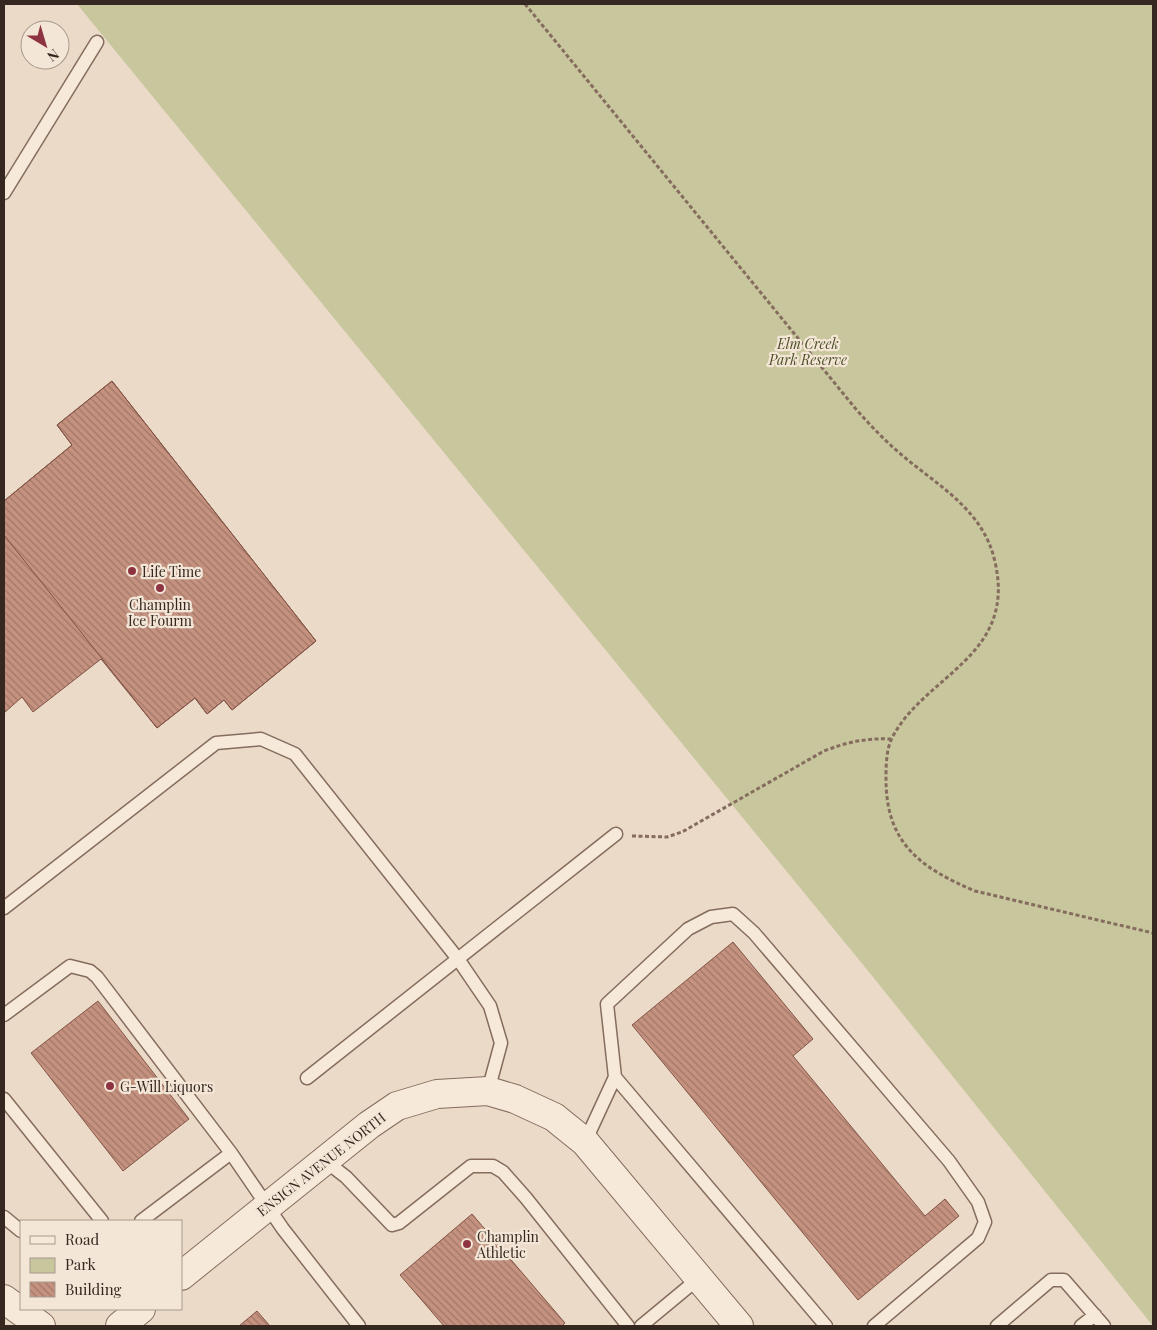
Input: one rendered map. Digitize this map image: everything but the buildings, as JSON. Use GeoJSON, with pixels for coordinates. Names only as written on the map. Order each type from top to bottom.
{"type":"FeatureCollection","features":[{"type":"Feature","properties":{"kind":"street","name":"ENSIGN AVENUE NORTH"},"geometry":{"type":"LineString","coordinates":[[182,1275],[324,1160],[397,1106],[437,1094],[488,1090],[515,1099],[554,1117],[585,1142],[739,1326]]}},
{"type":"Feature","properties":{"kind":"street"},"geometry":{"type":"LineString","coordinates":[[4,1299],[41,1326]]}},
{"type":"Feature","properties":{"kind":"street"},"geometry":{"type":"LineString","coordinates":[[120,1326],[140,1310]]}},
{"type":"Feature","properties":{"kind":"lane"},"geometry":{"type":"LineString","coordinates":[[4,193],[98,42]]}},
{"type":"Feature","properties":{"kind":"lane"},"geometry":{"type":"LineString","coordinates":[[4,908],[216,743],[262,739],[295,754],[458,959],[490,1006],[501,1043],[488,1090]]}},
{"type":"Feature","properties":{"kind":"lane"},"geometry":{"type":"LineString","coordinates":[[307,1078],[616,834]]}},
{"type":"Feature","properties":{"kind":"lane"},"geometry":{"type":"LineString","coordinates":[[585,1142],[615,1077],[607,1004],[688,929],[711,917],[734,914],[754,933],[949,1161],[978,1202],[985,1222],[978,1238],[874,1326]]}},
{"type":"Feature","properties":{"kind":"lane"},"geometry":{"type":"LineString","coordinates":[[4,1015],[70,966],[90,971],[97,976],[231,1152],[266,1206],[359,1326]]}},
{"type":"Feature","properties":{"kind":"lane"},"geometry":{"type":"LineString","coordinates":[[615,1077],[826,1326]]}},
{"type":"Feature","properties":{"kind":"lane"},"geometry":{"type":"LineString","coordinates":[[5,1102],[101,1220]]}},
{"type":"Feature","properties":{"kind":"lane"},"geometry":{"type":"LineString","coordinates":[[142,1220],[231,1152]]}},
{"type":"Feature","properties":{"kind":"lane"},"geometry":{"type":"LineString","coordinates":[[324,1160],[346,1177],[392,1225],[399,1223],[471,1166],[493,1166],[503,1172],[526,1198],[628,1326]]}},
{"type":"Feature","properties":{"kind":"lane"},"geometry":{"type":"LineString","coordinates":[[4,1217],[20,1230]]}},
{"type":"Feature","properties":{"kind":"lane"},"geometry":{"type":"LineString","coordinates":[[641,1326],[699,1278]]}},
{"type":"Feature","properties":{"kind":"lane"},"geometry":{"type":"LineString","coordinates":[[997,1326],[1051,1280],[1064,1280],[1104,1326]]}},
{"type":"Feature","properties":{"kind":"lane"},"geometry":{"type":"LineString","coordinates":[[1081,1326],[1095,1315]]}},
{"type":"Feature","properties":{"kind":"path"},"geometry":{"type":"LineString","coordinates":[[525,4],[855,408],[886,441],[970,511],[987,536],[998,578],[995,607],[988,628],[977,648],[964,663],[910,714],[891,740],[886,781],[886,800],[890,817],[906,848],[925,866],[949,880],[975,891],[1153,933]]}},
{"type":"Feature","properties":{"kind":"path"},"geometry":{"type":"LineString","coordinates":[[616,834],[667,837],[694,826],[824,751],[845,742],[863,739],[891,740]]}},
{"type":"Feature","properties":{"kind":"green space","name":"Elm Creek Park Reserve"},"geometry":{"type":"Polygon","coordinates":[[[77,4],[1153,4],[1153,1326],[869,972],[77,4]]]}},
{"type":"Feature","properties":{"kind":"place","name":"Life Time"},"geometry":{"type":"Point","coordinates":[132,571]}},
{"type":"Feature","properties":{"kind":"place","name":"Champlin Ice Fourm"},"geometry":{"type":"Point","coordinates":[160,588]}},
{"type":"Feature","properties":{"kind":"place","name":"G-Will Liquors"},"geometry":{"type":"Point","coordinates":[110,1086]}},
{"type":"Feature","properties":{"kind":"place","name":"Champlin Athletic"},"geometry":{"type":"Point","coordinates":[467,1244]}}]}
